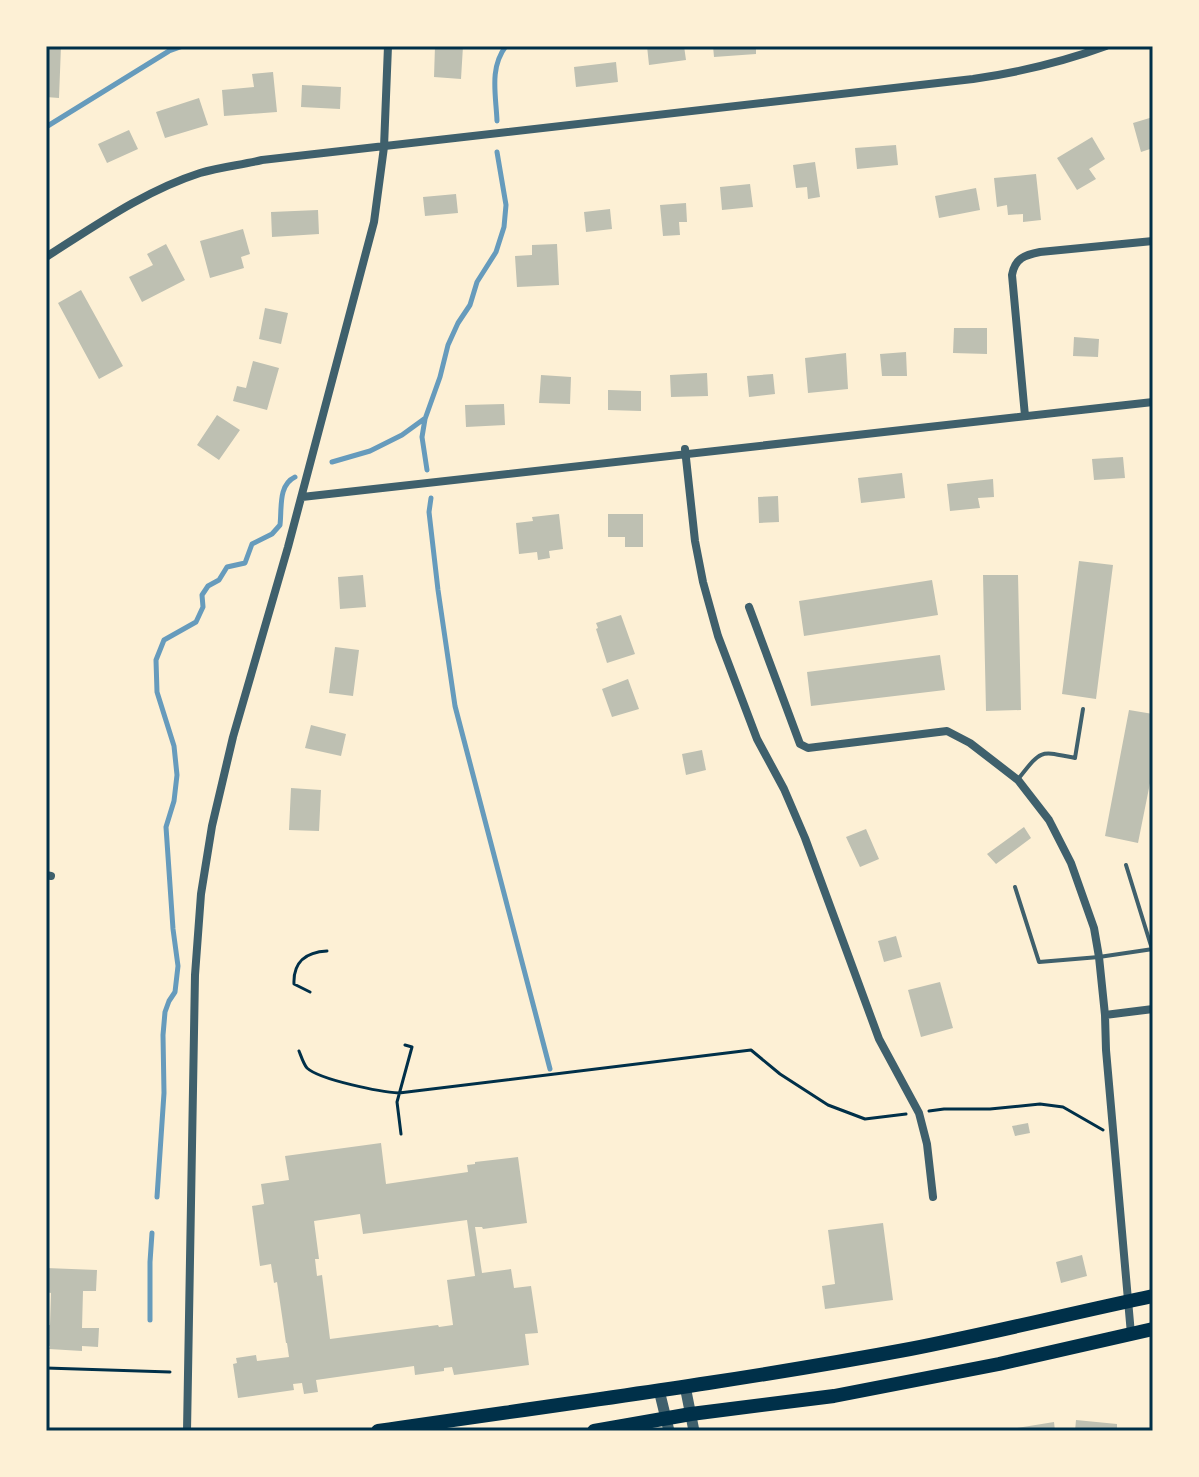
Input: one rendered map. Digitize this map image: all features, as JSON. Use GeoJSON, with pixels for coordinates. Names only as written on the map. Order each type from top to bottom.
{"type":"FeatureCollection","features":[{"type":"Feature","properties":{"kind":"main road"},"geometry":{"type":"LineString","coordinates":[[378,1431],[685,1386],[906,1349],[1153,1296]]}},
{"type":"Feature","properties":{"kind":"main road"},"geometry":{"type":"LineString","coordinates":[[594,1431],[668,1425],[691,1414],[834,1396],[999,1364],[1153,1329]]}},
{"type":"Feature","properties":{"kind":"street"},"geometry":{"type":"LineString","coordinates":[[187,1431],[195,990],[201,894],[212,826],[233,737],[302,497],[374,222],[384,147],[388,46]]}},
{"type":"Feature","properties":{"kind":"street"},"geometry":{"type":"LineString","coordinates":[[46,257],[113,214],[155,192],[203,172],[262,160],[986,77],[1066,61],[1106,46]]}},
{"type":"Feature","properties":{"kind":"street"},"geometry":{"type":"LineString","coordinates":[[1025,416],[1012,275],[1017,261],[1025,255],[1040,252],[1153,241]]}},
{"type":"Feature","properties":{"kind":"street"},"geometry":{"type":"LineString","coordinates":[[302,497],[1153,402]]}},
{"type":"Feature","properties":{"kind":"street"},"geometry":{"type":"LineString","coordinates":[[685,452],[703,582],[718,636],[757,739],[784,789],[805,838],[879,1039],[919,1113],[927,1144],[933,1197]]}},
{"type":"Feature","properties":{"kind":"street"},"geometry":{"type":"LineString","coordinates":[[749,607],[800,744],[808,748],[947,731],[970,743],[1018,780],[1049,820],[1071,863],[1094,928],[1099,957],[1131,1334]]}},
{"type":"Feature","properties":{"kind":"street"},"geometry":{"type":"LineString","coordinates":[[1105,1015],[1153,1009]]}},
{"type":"Feature","properties":{"kind":"street"},"geometry":{"type":"LineString","coordinates":[[685,1386],[694,1431]]}},
{"type":"Feature","properties":{"kind":"street"},"geometry":{"type":"LineString","coordinates":[[659,1390],[668,1425]]}},
{"type":"Feature","properties":{"kind":"lane"},"geometry":{"type":"LineString","coordinates":[[1018,780],[1036,757],[1046,753],[1075,758],[1083,709]]}},
{"type":"Feature","properties":{"kind":"lane"},"geometry":{"type":"LineString","coordinates":[[1015,887],[1039,962],[1152,949],[1126,865]]}},
{"type":"Feature","properties":{"kind":"path"},"geometry":{"type":"LineString","coordinates":[[310,992],[294,984],[297,965],[308,955],[327,951]]}},
{"type":"Feature","properties":{"kind":"path"},"geometry":{"type":"LineString","coordinates":[[401,1134],[397,1102],[412,1047],[405,1045]]}},
{"type":"Feature","properties":{"kind":"path"},"geometry":{"type":"LineString","coordinates":[[299,1051],[307,1068],[332,1079],[399,1093],[751,1050],[780,1074],[828,1105],[865,1119],[944,1109],[1040,1104],[1063,1107],[1113,1135]]}},
{"type":"Feature","properties":{"kind":"path"},"geometry":{"type":"LineString","coordinates":[[46,1368],[170,1372]]}},
{"type":"Feature","properties":{"kind":"building"},"geometry":{"type":"Polygon","coordinates":[[[46,46],[61,46],[59,98],[46,97],[46,46]]]}},
{"type":"Feature","properties":{"kind":"building"},"geometry":{"type":"Polygon","coordinates":[[[435,46],[463,46],[461,79],[434,77],[435,46]]]}},
{"type":"Feature","properties":{"kind":"building"},"geometry":{"type":"Polygon","coordinates":[[[647,46],[684,46],[686,60],[649,65],[647,46]]]}},
{"type":"Feature","properties":{"kind":"building"},"geometry":{"type":"Polygon","coordinates":[[[713,46],[756,46],[756,54],[714,57],[713,46]]]}},
{"type":"Feature","properties":{"kind":"building"},"geometry":{"type":"Polygon","coordinates":[[[616,62],[618,82],[576,87],[574,67],[616,62]]]}},
{"type":"Feature","properties":{"kind":"building"},"geometry":{"type":"Polygon","coordinates":[[[273,72],[277,112],[224,116],[222,90],[254,87],[252,74],[273,72]]]}},
{"type":"Feature","properties":{"kind":"building"},"geometry":{"type":"Polygon","coordinates":[[[302,85],[341,87],[340,109],[301,107],[302,85]]]}},
{"type":"Feature","properties":{"kind":"building"},"geometry":{"type":"Polygon","coordinates":[[[199,98],[208,125],[165,138],[156,112],[199,98]]]}},
{"type":"Feature","properties":{"kind":"building"},"geometry":{"type":"Polygon","coordinates":[[[1153,117],[1153,148],[1141,152],[1133,123],[1153,117]]]}},
{"type":"Feature","properties":{"kind":"building"},"geometry":{"type":"Polygon","coordinates":[[[129,130],[138,149],[107,163],[98,144],[129,130]]]}},
{"type":"Feature","properties":{"kind":"building"},"geometry":{"type":"Polygon","coordinates":[[[1092,137],[1105,159],[1089,169],[1096,179],[1077,190],[1057,158],[1092,137]]]}},
{"type":"Feature","properties":{"kind":"building"},"geometry":{"type":"Polygon","coordinates":[[[896,145],[898,165],[857,169],[855,148],[896,145]]]}},
{"type":"Feature","properties":{"kind":"building"},"geometry":{"type":"Polygon","coordinates":[[[815,162],[820,197],[808,199],[807,187],[796,188],[793,165],[815,162]]]}},
{"type":"Feature","properties":{"kind":"building"},"geometry":{"type":"Polygon","coordinates":[[[1036,174],[1041,220],[1023,222],[1023,214],[1008,215],[1007,205],[997,207],[994,178],[1036,174]]]}},
{"type":"Feature","properties":{"kind":"building"},"geometry":{"type":"Polygon","coordinates":[[[750,184],[753,207],[722,210],[720,187],[750,184]]]}},
{"type":"Feature","properties":{"kind":"building"},"geometry":{"type":"Polygon","coordinates":[[[976,188],[980,210],[939,218],[935,196],[976,188]]]}},
{"type":"Feature","properties":{"kind":"building"},"geometry":{"type":"Polygon","coordinates":[[[456,194],[458,213],[425,216],[423,197],[456,194]]]}},
{"type":"Feature","properties":{"kind":"building"},"geometry":{"type":"Polygon","coordinates":[[[686,203],[687,222],[679,222],[680,235],[663,236],[660,205],[686,203]]]}},
{"type":"Feature","properties":{"kind":"building"},"geometry":{"type":"Polygon","coordinates":[[[610,209],[612,229],[586,232],[584,212],[610,209]]]}},
{"type":"Feature","properties":{"kind":"building"},"geometry":{"type":"Polygon","coordinates":[[[318,210],[319,234],[272,237],[271,212],[318,210]]]}},
{"type":"Feature","properties":{"kind":"building"},"geometry":{"type":"Polygon","coordinates":[[[243,229],[250,254],[241,257],[244,268],[210,278],[200,241],[243,229]]]}},
{"type":"Feature","properties":{"kind":"building"},"geometry":{"type":"Polygon","coordinates":[[[166,244],[185,280],[142,302],[129,277],[153,265],[147,254],[166,244]]]}},
{"type":"Feature","properties":{"kind":"building"},"geometry":{"type":"Polygon","coordinates":[[[557,244],[559,285],[517,287],[515,256],[532,255],[532,245],[557,244]]]}},
{"type":"Feature","properties":{"kind":"building"},"geometry":{"type":"Polygon","coordinates":[[[81,290],[123,366],[99,379],[58,303],[81,290]]]}},
{"type":"Feature","properties":{"kind":"building"},"geometry":{"type":"Polygon","coordinates":[[[265,308],[288,313],[281,344],[259,339],[265,308]]]}},
{"type":"Feature","properties":{"kind":"building"},"geometry":{"type":"Polygon","coordinates":[[[954,328],[987,328],[987,354],[953,353],[954,328]]]}},
{"type":"Feature","properties":{"kind":"building"},"geometry":{"type":"Polygon","coordinates":[[[1074,337],[1099,339],[1098,357],[1073,356],[1074,337]]]}},
{"type":"Feature","properties":{"kind":"building"},"geometry":{"type":"Polygon","coordinates":[[[906,352],[907,376],[882,376],[880,354],[906,352]]]}},
{"type":"Feature","properties":{"kind":"building"},"geometry":{"type":"Polygon","coordinates":[[[846,353],[848,389],[808,393],[805,358],[846,353]]]}},
{"type":"Feature","properties":{"kind":"building"},"geometry":{"type":"Polygon","coordinates":[[[253,361],[279,368],[267,410],[233,401],[237,386],[246,388],[253,361]]]}},
{"type":"Feature","properties":{"kind":"building"},"geometry":{"type":"Polygon","coordinates":[[[707,373],[708,396],[671,397],[670,375],[707,373]]]}},
{"type":"Feature","properties":{"kind":"building"},"geometry":{"type":"Polygon","coordinates":[[[773,374],[775,394],[749,397],[747,376],[773,374]]]}},
{"type":"Feature","properties":{"kind":"building"},"geometry":{"type":"Polygon","coordinates":[[[541,375],[571,377],[570,404],[539,403],[541,375]]]}},
{"type":"Feature","properties":{"kind":"building"},"geometry":{"type":"Polygon","coordinates":[[[608,390],[641,391],[641,411],[608,410],[608,390]]]}},
{"type":"Feature","properties":{"kind":"building"},"geometry":{"type":"Polygon","coordinates":[[[504,404],[505,425],[466,427],[465,405],[504,404]]]}},
{"type":"Feature","properties":{"kind":"building"},"geometry":{"type":"Polygon","coordinates":[[[217,415],[240,430],[219,460],[197,445],[217,415]]]}},
{"type":"Feature","properties":{"kind":"building"},"geometry":{"type":"Polygon","coordinates":[[[1123,457],[1125,478],[1094,480],[1092,459],[1123,457]]]}},
{"type":"Feature","properties":{"kind":"building"},"geometry":{"type":"Polygon","coordinates":[[[902,473],[905,498],[861,503],[858,478],[902,473]]]}},
{"type":"Feature","properties":{"kind":"building"},"geometry":{"type":"Polygon","coordinates":[[[993,479],[994,497],[978,498],[980,508],[950,511],[947,484],[993,479]]]}},
{"type":"Feature","properties":{"kind":"building"},"geometry":{"type":"Polygon","coordinates":[[[778,496],[779,522],[759,523],[758,497],[778,496]]]}},
{"type":"Feature","properties":{"kind":"building"},"geometry":{"type":"Polygon","coordinates":[[[559,514],[563,549],[549,551],[550,558],[538,560],[537,552],[519,554],[516,523],[533,521],[532,517],[559,514]]]}},
{"type":"Feature","properties":{"kind":"building"},"geometry":{"type":"Polygon","coordinates":[[[608,514],[643,514],[643,547],[625,547],[625,537],[608,537],[608,514]]]}},
{"type":"Feature","properties":{"kind":"building"},"geometry":{"type":"Polygon","coordinates":[[[1079,561],[1113,565],[1096,699],[1062,694],[1079,561]]]}},
{"type":"Feature","properties":{"kind":"building"},"geometry":{"type":"Polygon","coordinates":[[[363,575],[366,607],[340,609],[338,577],[363,575]]]}},
{"type":"Feature","properties":{"kind":"building"},"geometry":{"type":"Polygon","coordinates":[[[983,575],[1018,575],[1021,710],[986,711],[983,575]]]}},
{"type":"Feature","properties":{"kind":"building"},"geometry":{"type":"Polygon","coordinates":[[[932,580],[938,615],[804,636],[799,601],[932,580]]]}},
{"type":"Feature","properties":{"kind":"building"},"geometry":{"type":"Polygon","coordinates":[[[621,615],[635,654],[607,663],[596,623],[621,615]]]}},
{"type":"Feature","properties":{"kind":"building"},"geometry":{"type":"Polygon","coordinates":[[[335,647],[359,650],[353,696],[329,693],[335,647]]]}},
{"type":"Feature","properties":{"kind":"building"},"geometry":{"type":"Polygon","coordinates":[[[940,655],[945,690],[811,706],[807,672],[940,655]]]}},
{"type":"Feature","properties":{"kind":"building"},"geometry":{"type":"Polygon","coordinates":[[[628,679],[639,709],[612,717],[602,689],[628,679]]]}},
{"type":"Feature","properties":{"kind":"building"},"geometry":{"type":"Polygon","coordinates":[[[1129,710],[1153,714],[1153,768],[1138,843],[1105,836],[1129,710]]]}},
{"type":"Feature","properties":{"kind":"building"},"geometry":{"type":"Polygon","coordinates":[[[311,725],[346,734],[341,756],[305,748],[311,725]]]}},
{"type":"Feature","properties":{"kind":"building"},"geometry":{"type":"Polygon","coordinates":[[[702,750],[706,770],[686,775],[682,754],[702,750]]]}},
{"type":"Feature","properties":{"kind":"building"},"geometry":{"type":"Polygon","coordinates":[[[291,788],[321,790],[319,831],[289,830],[291,788]]]}},
{"type":"Feature","properties":{"kind":"building"},"geometry":{"type":"Polygon","coordinates":[[[1024,827],[1031,838],[996,864],[987,854],[1024,827]]]}},
{"type":"Feature","properties":{"kind":"building"},"geometry":{"type":"Polygon","coordinates":[[[866,829],[879,859],[860,867],[846,837],[866,829]]]}},
{"type":"Feature","properties":{"kind":"building"},"geometry":{"type":"Polygon","coordinates":[[[896,936],[902,957],[884,962],[878,941],[896,936]]]}},
{"type":"Feature","properties":{"kind":"building"},"geometry":{"type":"Polygon","coordinates":[[[940,982],[953,1028],[921,1037],[908,990],[940,982]]]}},
{"type":"Feature","properties":{"kind":"building"},"geometry":{"type":"Polygon","coordinates":[[[1028,1123],[1030,1133],[1015,1136],[1012,1126],[1028,1123]]]}},
{"type":"Feature","properties":{"kind":"building"},"geometry":{"type":"Polygon","coordinates":[[[381,1143],[386,1184],[468,1172],[467,1165],[475,1162],[518,1157],[527,1223],[483,1229],[475,1227],[482,1273],[511,1269],[514,1288],[531,1286],[538,1333],[525,1334],[529,1365],[454,1375],[452,1367],[415,1375],[414,1366],[316,1380],[318,1392],[304,1394],[302,1383],[293,1384],[294,1390],[238,1398],[233,1364],[237,1363],[236,1358],[256,1355],[257,1361],[289,1357],[277,1282],[274,1283],[271,1264],[260,1266],[252,1206],[264,1204],[261,1184],[289,1180],[285,1156],[381,1143]],[[360,1214],[314,1221],[319,1259],[315,1259],[317,1276],[322,1275],[330,1339],[453,1325],[447,1280],[475,1276],[467,1220],[363,1234],[360,1214]]]}},
{"type":"Feature","properties":{"kind":"building"},"geometry":{"type":"Polygon","coordinates":[[[883,1223],[893,1300],[825,1309],[822,1286],[835,1284],[828,1230],[883,1223]]]}},
{"type":"Feature","properties":{"kind":"building"},"geometry":{"type":"Polygon","coordinates":[[[1082,1255],[1087,1276],[1061,1283],[1056,1262],[1082,1255]]]}},
{"type":"Feature","properties":{"kind":"building"},"geometry":{"type":"Polygon","coordinates":[[[46,1268],[97,1270],[96,1291],[83,1291],[82,1328],[99,1328],[98,1347],[82,1346],[82,1351],[49,1349],[50,1346],[46,1346],[51,1293],[46,1292],[46,1268]]]}},
{"type":"Feature","properties":{"kind":"building"},"geometry":{"type":"Polygon","coordinates":[[[1076,1420],[1117,1424],[1117,1431],[1075,1431],[1076,1420]]]}},
{"type":"Feature","properties":{"kind":"building"},"geometry":{"type":"Polygon","coordinates":[[[1054,1422],[1055,1431],[1018,1431],[1017,1428],[1054,1422]]]}},
{"type":"Feature","properties":{"kind":"waterway"},"geometry":{"type":"LineString","coordinates":[[46,127],[169,51],[183,46]]}},
{"type":"Feature","properties":{"kind":"waterway"},"geometry":{"type":"LineString","coordinates":[[497,121],[495,73],[506,46]]}},
{"type":"Feature","properties":{"kind":"waterway"},"geometry":{"type":"LineString","coordinates":[[427,470],[422,437],[425,419],[448,345],[470,305],[477,282],[496,252],[504,227],[506,205],[497,152]]}},
{"type":"Feature","properties":{"kind":"waterway"},"geometry":{"type":"LineString","coordinates":[[332,462],[370,451],[402,435],[424,419]]}},
{"type":"Feature","properties":{"kind":"waterway"},"geometry":{"type":"LineString","coordinates":[[157,1197],[164,1093],[165,1012],[175,992],[178,966],[166,827],[174,801],[177,775],[174,746],[157,692],[156,660],[164,640],[196,622],[203,607],[202,595],[208,586],[219,580],[227,567],[245,563],[252,544],[272,534],[280,525],[283,491],[295,477]]}},
{"type":"Feature","properties":{"kind":"waterway"},"geometry":{"type":"LineString","coordinates":[[431,498],[429,512],[455,706],[550,1069]]}},
{"type":"Feature","properties":{"kind":"waterway"},"geometry":{"type":"LineString","coordinates":[[150,1320],[152,1233]]}}]}
